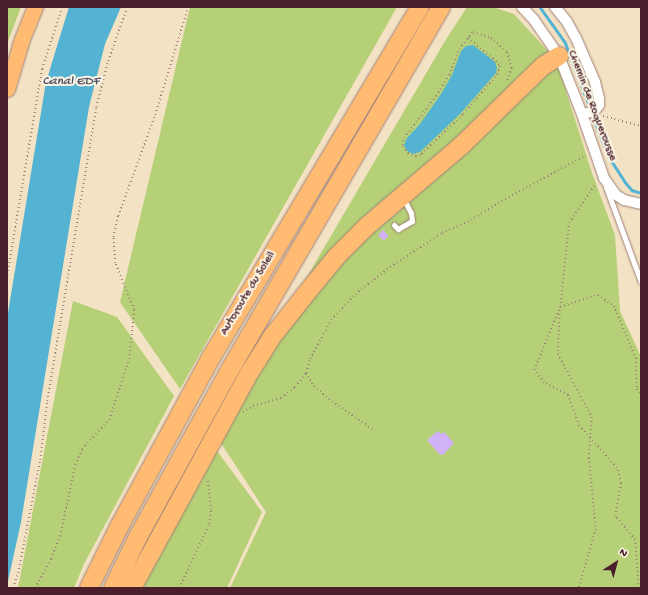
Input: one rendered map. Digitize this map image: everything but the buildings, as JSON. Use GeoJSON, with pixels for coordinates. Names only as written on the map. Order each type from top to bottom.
{"type":"FeatureCollection","features":[{"type":"Feature","properties":{"kind":"highway","name":"Autoroute du Soleil"},"geometry":{"type":"LineString","coordinates":[[89,588],[119,527],[212,356],[420,7]]}},
{"type":"Feature","properties":{"kind":"highway","name":"Autoroute du Soleil"},"geometry":{"type":"LineString","coordinates":[[113,588],[138,537],[231,368],[441,7]]}},
{"type":"Feature","properties":{"kind":"highway"},"geometry":{"type":"LineString","coordinates":[[132,588],[250,372],[271,338],[337,256],[367,226],[461,146],[544,66],[559,56]]}},
{"type":"Feature","properties":{"kind":"main road"},"geometry":{"type":"LineString","coordinates":[[7,88],[18,34],[28,7]]}},
{"type":"Feature","properties":{"kind":"main road"},"geometry":{"type":"LineString","coordinates":[[7,88],[22,39],[35,7]]}},
{"type":"Feature","properties":{"kind":"street","name":"Chemin de Roquerousse"},"geometry":{"type":"LineString","coordinates":[[522,7],[547,37],[559,56],[587,113],[593,151],[604,178],[616,195],[624,200],[641,204]]}},
{"type":"Feature","properties":{"kind":"street"},"geometry":{"type":"LineString","coordinates":[[555,7],[567,22],[576,38],[595,82],[599,105],[587,113]]}},
{"type":"Feature","properties":{"kind":"lane"},"geometry":{"type":"LineString","coordinates":[[604,178],[641,282]]}},
{"type":"Feature","properties":{"kind":"lane"},"geometry":{"type":"LineString","coordinates":[[394,225],[398,229],[412,221],[411,213],[402,195]]}},
{"type":"Feature","properties":{"kind":"path"},"geometry":{"type":"LineString","coordinates":[[7,275],[42,69],[62,7]]}},
{"type":"Feature","properties":{"kind":"path"},"geometry":{"type":"LineString","coordinates":[[13,588],[18,573],[40,460],[45,416],[96,107],[108,61],[127,7]]}},
{"type":"Feature","properties":{"kind":"path"},"geometry":{"type":"LineString","coordinates":[[35,588],[51,559],[60,536],[76,465],[82,450],[109,420],[129,359],[134,310],[115,263],[113,237],[118,216],[155,115],[188,7]]}},
{"type":"Feature","properties":{"kind":"path"},"geometry":{"type":"LineString","coordinates":[[468,38],[496,61],[500,66],[498,74],[463,115],[421,154],[416,157],[408,154],[402,145],[404,138],[436,96],[449,75],[459,49],[468,38],[473,32],[491,38],[507,52],[512,68],[505,86],[512,98]]}},
{"type":"Feature","properties":{"kind":"path"},"geometry":{"type":"LineString","coordinates":[[587,113],[641,126]]}},
{"type":"Feature","properties":{"kind":"path"},"geometry":{"type":"LineString","coordinates":[[239,414],[253,406],[281,398],[295,387],[306,373],[310,359],[331,320],[355,294],[390,267],[442,233],[471,220],[498,203],[593,151]]}},
{"type":"Feature","properties":{"kind":"path"},"geometry":{"type":"LineString","coordinates":[[579,588],[596,529],[589,458],[592,418],[558,354],[560,307],[569,223],[598,180],[604,178]]}},
{"type":"Feature","properties":{"kind":"path"},"geometry":{"type":"LineString","coordinates":[[560,307],[598,295],[614,306],[636,358],[637,389],[641,394]]}},
{"type":"Feature","properties":{"kind":"path"},"geometry":{"type":"LineString","coordinates":[[560,307],[534,370],[544,383],[568,395],[579,426],[617,468],[621,483],[615,516],[635,540],[638,584],[640,588]]}},
{"type":"Feature","properties":{"kind":"path"},"geometry":{"type":"LineString","coordinates":[[306,373],[314,386],[328,399],[375,431]]}},
{"type":"Feature","properties":{"kind":"path"},"geometry":{"type":"LineString","coordinates":[[179,588],[209,524],[211,510],[207,474]]}},
{"type":"Feature","properties":{"kind":"green space"},"geometry":{"type":"Polygon","coordinates":[[[7,7],[21,7],[7,44],[7,7]]]}},
{"type":"Feature","properties":{"kind":"green space"},"geometry":{"type":"Polygon","coordinates":[[[190,7],[397,7],[180,389],[120,302],[190,7]]]}},
{"type":"Feature","properties":{"kind":"green space"},"geometry":{"type":"Polygon","coordinates":[[[467,7],[493,7],[514,14],[556,60],[592,173],[615,235],[620,311],[641,357],[641,588],[230,588],[266,512],[215,434],[445,41],[467,7]]]}},
{"type":"Feature","properties":{"kind":"green space"},"geometry":{"type":"Polygon","coordinates":[[[73,301],[117,317],[174,396],[84,564],[74,588],[18,588],[73,301]]]}},
{"type":"Feature","properties":{"kind":"green space"},"geometry":{"type":"Polygon","coordinates":[[[206,436],[262,512],[227,588],[132,588],[206,436]]]}},
{"type":"Feature","properties":{"kind":"water","name":"Canal EDF"},"geometry":{"type":"Polygon","coordinates":[[[69,7],[121,7],[105,44],[89,107],[21,522],[7,586],[7,319],[46,82],[69,7]]]}},
{"type":"Feature","properties":{"kind":"water"},"geometry":{"type":"Polygon","coordinates":[[[473,45],[495,62],[497,68],[496,73],[460,114],[420,152],[413,154],[407,151],[404,145],[407,138],[420,124],[441,94],[452,75],[461,51],[466,46],[473,45]]]}},
{"type":"Feature","properties":{"kind":"waterway"},"geometry":{"type":"LineString","coordinates":[[540,7],[565,42],[589,105]]}},
{"type":"Feature","properties":{"kind":"waterway"},"geometry":{"type":"LineString","coordinates":[[594,119],[609,157],[632,190],[641,193]]}}]}
